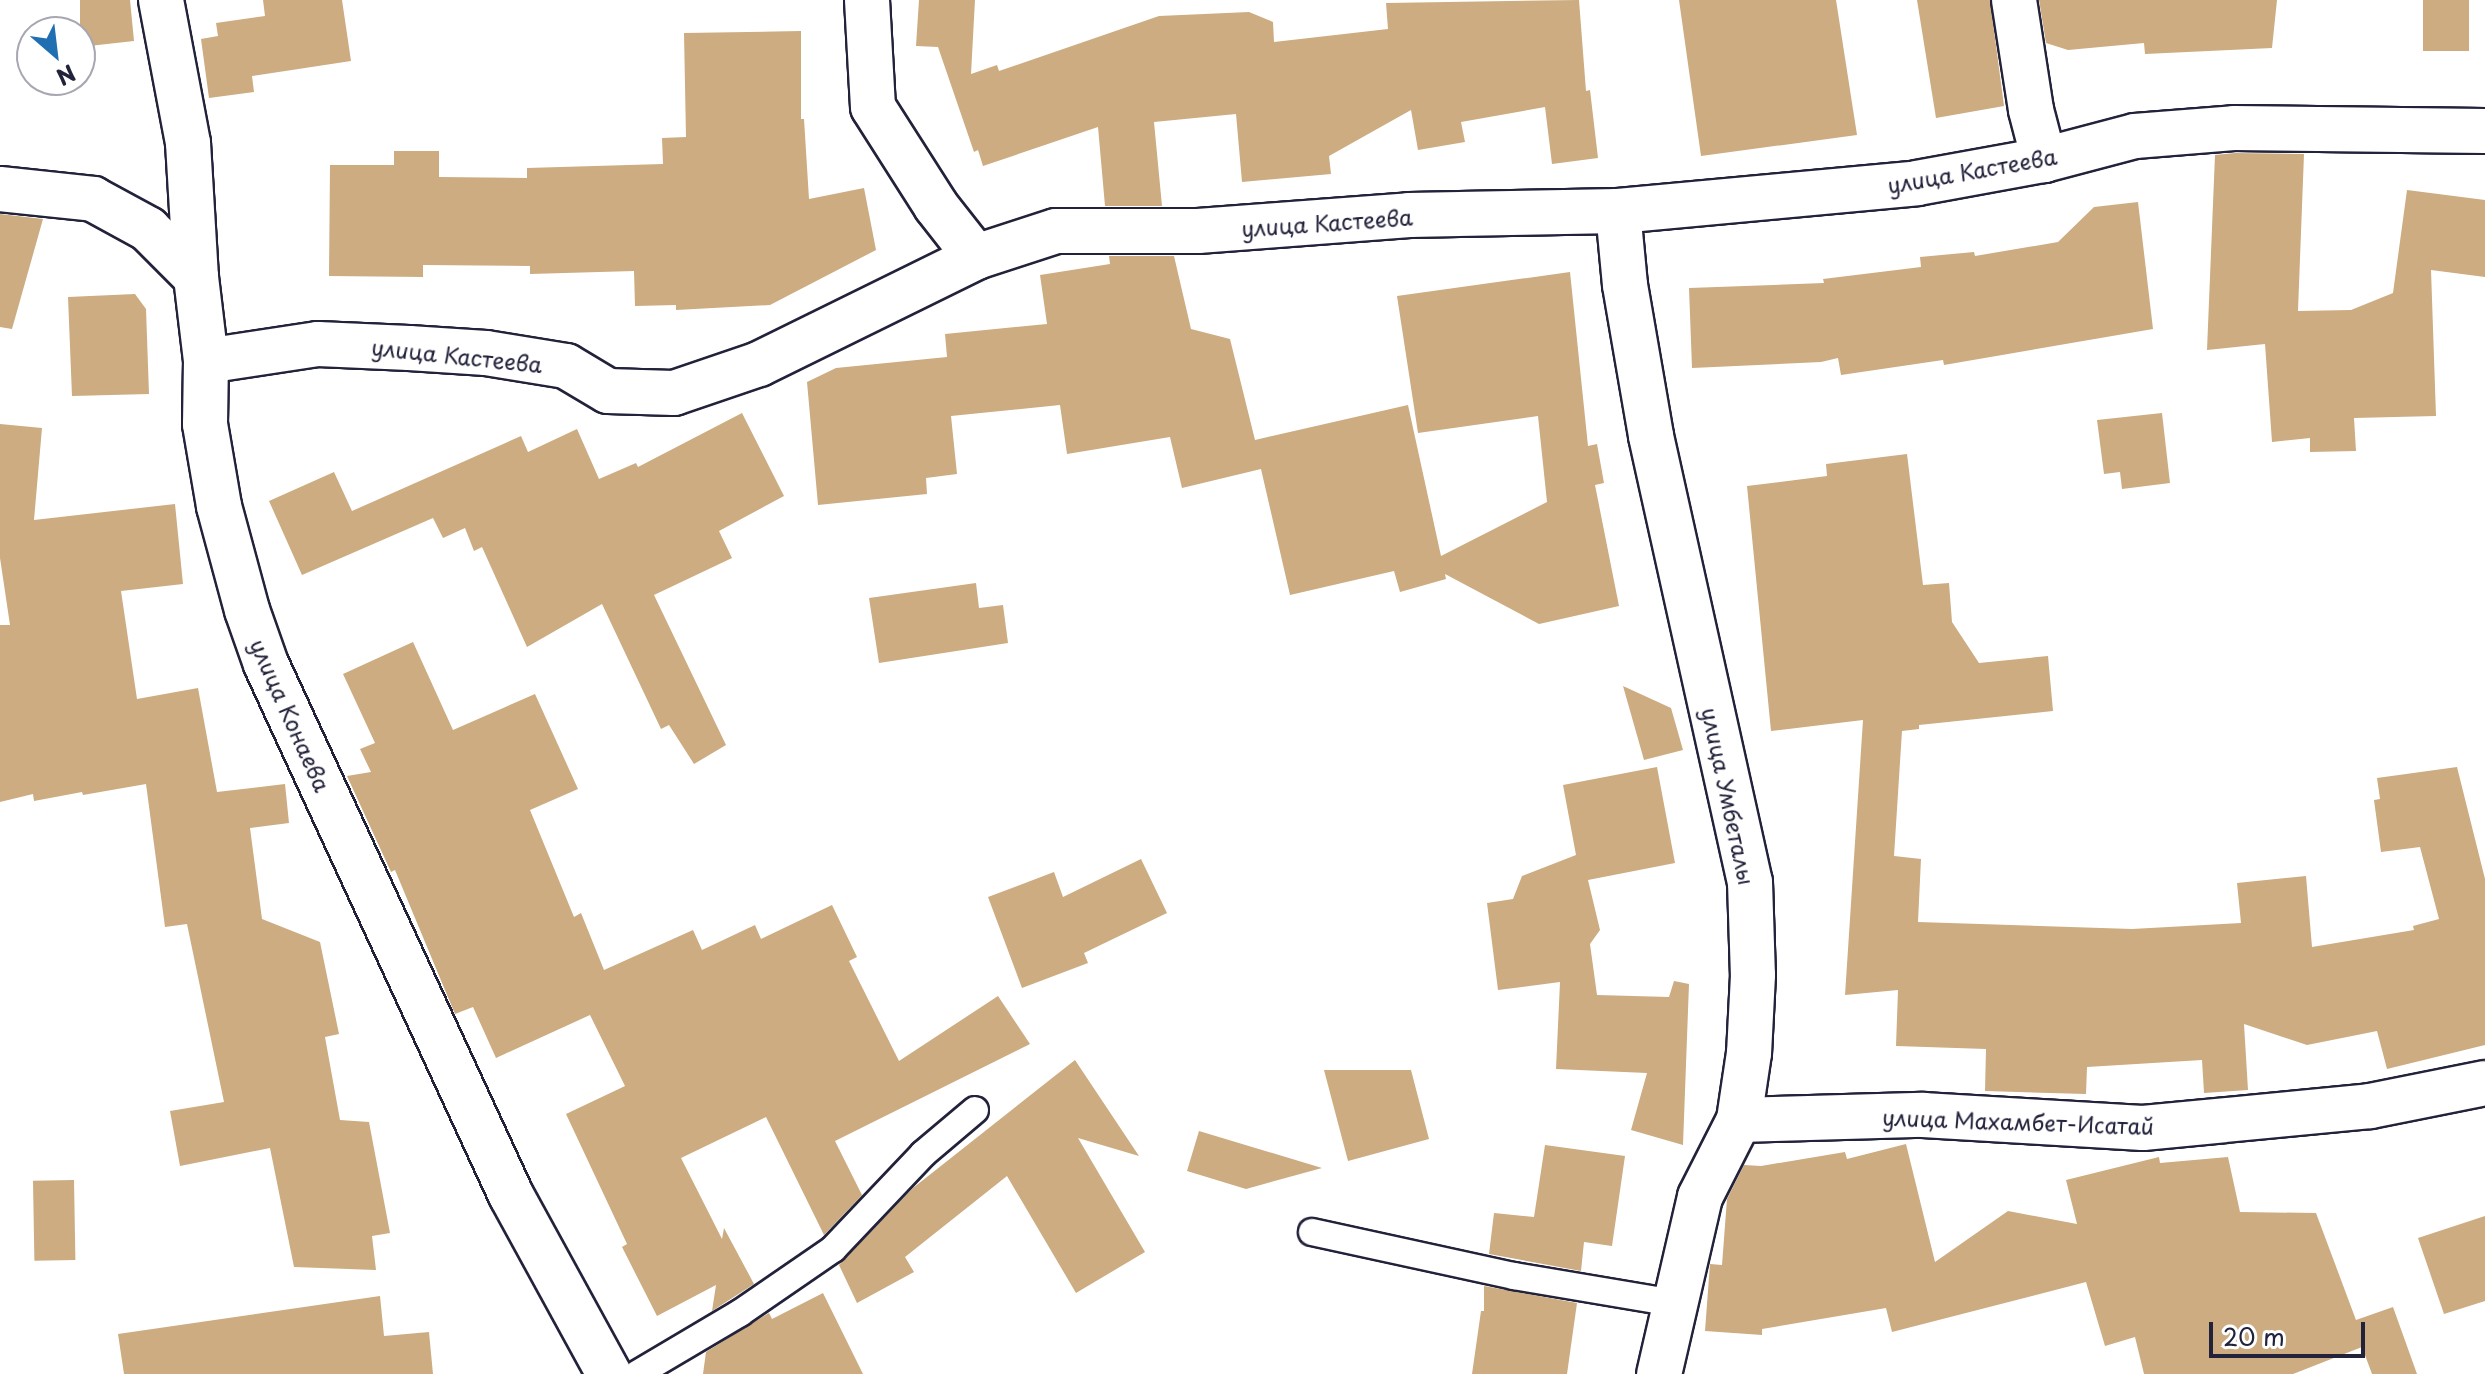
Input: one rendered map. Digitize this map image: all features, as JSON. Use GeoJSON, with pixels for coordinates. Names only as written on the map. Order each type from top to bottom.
{"type":"FeatureCollection","features":[{"type":"Feature","properties":{"kind":"street","name":"улица Конаева"},"geometry":{"type":"LineString","coordinates":[[161,0],[188,143],[196,277],[206,361],[205,424],[219,506],[247,610],[266,664],[511,1195],[609,1374]]}},
{"type":"Feature","properties":{"kind":"street"},"geometry":{"type":"LineString","coordinates":[[867,0],[873,107],[936,206],[976,257]]}},
{"type":"Feature","properties":{"kind":"street"},"geometry":{"type":"LineString","coordinates":[[2014,0],[2031,110],[2044,160]]}},
{"type":"Feature","properties":{"kind":"street","name":"улица Кастеева"},"geometry":{"type":"LineString","coordinates":[[206,361],[318,344],[486,353],[566,366],[608,391],[674,393],[759,364],[976,257],[1056,231],[1198,231],[1409,215],[1618,211],[1917,183],[2044,160],[2135,136],[2234,128],[2485,131]]}},
{"type":"Feature","properties":{"kind":"street"},"geometry":{"type":"LineString","coordinates":[[0,189],[93,199],[148,229],[196,277]]}},
{"type":"Feature","properties":{"kind":"street","name":"улица Умбеталы"},"geometry":{"type":"LineString","coordinates":[[1618,211],[1625,285],[1651,436],[1750,882],[1753,975],[1749,1053],[1739,1120],[1700,1197],[1659,1374]]}},
{"type":"Feature","properties":{"kind":"street","name":"улица Махамбет-Исатай"},"geometry":{"type":"LineString","coordinates":[[1739,1120],[1923,1115],[2143,1128],[2370,1106],[2485,1083]]}},
{"type":"Feature","properties":{"kind":"lane"},"geometry":{"type":"LineString","coordinates":[[637,1374],[740,1313],[833,1249],[923,1154],[975,1110]]}},
{"type":"Feature","properties":{"kind":"lane"},"geometry":{"type":"LineString","coordinates":[[1312,1232],[1514,1276],[1674,1303]]}},
{"type":"Feature","properties":{"kind":"building"},"geometry":{"type":"Polygon","coordinates":[[[80,0],[130,0],[134,41],[96,45],[96,16],[80,16],[80,0]]]}},
{"type":"Feature","properties":{"kind":"building"},"geometry":{"type":"Polygon","coordinates":[[[263,0],[342,0],[351,61],[252,76],[254,92],[209,98],[201,39],[218,36],[216,23],[265,16],[263,0]]]}},
{"type":"Feature","properties":{"kind":"building"},"geometry":{"type":"Polygon","coordinates":[[[919,0],[975,0],[971,74],[997,65],[999,71],[1159,16],[1249,12],[1273,22],[1274,42],[1388,29],[1386,3],[1579,0],[1586,91],[1590,90],[1598,158],[1552,164],[1545,107],[1461,122],[1465,142],[1418,150],[1411,110],[1329,156],[1331,174],[1242,182],[1236,114],[1154,122],[1162,206],[1105,206],[1098,127],[983,166],[978,150],[974,152],[938,47],[916,46],[919,0]]]}},
{"type":"Feature","properties":{"kind":"building"},"geometry":{"type":"Polygon","coordinates":[[[1679,0],[1836,0],[1857,135],[1701,156],[1679,0]]]}},
{"type":"Feature","properties":{"kind":"building"},"geometry":{"type":"Polygon","coordinates":[[[1917,0],[1990,0],[2004,106],[1936,118],[1917,0]]]}},
{"type":"Feature","properties":{"kind":"building"},"geometry":{"type":"Polygon","coordinates":[[[2039,0],[2277,0],[2272,48],[2145,54],[2144,43],[2068,50],[2046,43],[2039,0]]]}},
{"type":"Feature","properties":{"kind":"building"},"geometry":{"type":"Polygon","coordinates":[[[2423,0],[2469,0],[2469,51],[2423,51],[2423,0]]]}},
{"type":"Feature","properties":{"kind":"building"},"geometry":{"type":"Polygon","coordinates":[[[801,31],[801,119],[804,119],[809,199],[864,188],[876,250],[770,305],[676,310],[676,305],[635,306],[634,271],[530,274],[530,266],[423,265],[423,277],[329,276],[330,165],[394,165],[394,151],[439,151],[439,177],[527,178],[527,168],[663,164],[662,138],[686,137],[684,33],[801,31]]]}},
{"type":"Feature","properties":{"kind":"building"},"geometry":{"type":"Polygon","coordinates":[[[2304,154],[2298,311],[2351,310],[2393,293],[2407,190],[2485,200],[2485,277],[2431,270],[2436,416],[2354,418],[2356,451],[2310,452],[2310,438],[2272,442],[2265,344],[2207,350],[2215,155],[2304,154]]]}},
{"type":"Feature","properties":{"kind":"building"},"geometry":{"type":"Polygon","coordinates":[[[2138,202],[2153,329],[1944,365],[1943,360],[1841,375],[1838,358],[1821,362],[1692,368],[1689,288],[1824,283],[1823,279],[1921,267],[1920,257],[1974,252],[1975,256],[2058,242],[2094,207],[2138,202]]]}},
{"type":"Feature","properties":{"kind":"building"},"geometry":{"type":"Polygon","coordinates":[[[0,214],[43,219],[12,329],[0,327],[0,214]]]}},
{"type":"Feature","properties":{"kind":"building"},"geometry":{"type":"Polygon","coordinates":[[[1109,256],[1174,256],[1191,329],[1230,339],[1255,440],[1408,405],[1441,556],[1547,502],[1538,416],[1418,433],[1397,296],[1570,272],[1588,446],[1597,444],[1604,483],[1595,485],[1619,606],[1539,624],[1445,574],[1446,579],[1400,592],[1394,571],[1290,595],[1261,469],[1182,488],[1170,437],[1067,454],[1060,405],[951,416],[957,474],[926,478],[927,494],[818,505],[807,382],[836,368],[947,357],[945,334],[1047,324],[1040,275],[1110,264],[1109,256]]]}},
{"type":"Feature","properties":{"kind":"building"},"geometry":{"type":"Polygon","coordinates":[[[135,294],[146,309],[149,394],[72,396],[68,297],[135,294]]]}},
{"type":"Feature","properties":{"kind":"building"},"geometry":{"type":"Polygon","coordinates":[[[742,413],[784,496],[719,531],[732,558],[654,595],[726,745],[694,764],[669,725],[661,729],[602,604],[527,647],[482,547],[474,551],[465,528],[443,538],[433,518],[302,575],[269,501],[334,472],[352,511],[521,436],[528,452],[577,429],[599,479],[636,463],[638,467],[742,413]]]}},
{"type":"Feature","properties":{"kind":"building"},"geometry":{"type":"Polygon","coordinates":[[[2162,413],[2170,483],[2122,489],[2120,472],[2104,474],[2097,420],[2162,413]]]}},
{"type":"Feature","properties":{"kind":"building"},"geometry":{"type":"Polygon","coordinates":[[[0,424],[42,428],[34,520],[175,504],[183,584],[121,591],[137,699],[198,688],[217,792],[285,784],[289,823],[250,828],[262,919],[320,942],[339,1034],[325,1037],[340,1120],[369,1122],[390,1233],[372,1236],[376,1270],[294,1267],[270,1148],[180,1166],[170,1111],[224,1102],[187,924],[165,927],[146,784],[34,801],[33,794],[0,802],[0,625],[10,625],[0,558],[0,424]]]}},
{"type":"Feature","properties":{"kind":"building"},"geometry":{"type":"Polygon","coordinates":[[[1907,454],[1923,585],[1949,583],[1952,622],[1979,663],[2048,656],[2053,711],[1919,725],[1919,729],[1902,731],[1894,856],[1921,859],[1918,922],[2132,929],[2241,923],[2237,883],[2306,876],[2312,947],[2414,930],[2413,926],[2439,919],[2420,847],[2381,852],[2374,800],[2380,799],[2377,778],[2457,767],[2485,879],[2485,1045],[2387,1069],[2377,1031],[2307,1045],[2244,1024],[2248,1090],[2204,1093],[2202,1060],[2087,1067],[2086,1094],[1985,1091],[1986,1049],[1896,1046],[1898,990],[1845,995],[1863,720],[1771,731],[1747,486],[1827,476],[1826,464],[1907,454]]]}},
{"type":"Feature","properties":{"kind":"building"},"geometry":{"type":"Polygon","coordinates":[[[976,583],[979,608],[1003,605],[1008,643],[879,663],[869,598],[976,583]]]}},
{"type":"Feature","properties":{"kind":"building"},"geometry":{"type":"Polygon","coordinates":[[[413,642],[453,730],[535,694],[578,789],[530,810],[574,917],[581,913],[604,970],[693,930],[702,950],[755,925],[761,939],[832,905],[857,957],[849,961],[899,1061],[998,996],[1030,1044],[835,1141],[862,1195],[824,1235],[766,1117],[681,1158],[722,1239],[724,1228],[754,1284],[712,1311],[716,1285],[657,1316],[622,1247],[627,1244],[566,1114],[625,1086],[590,1015],[496,1058],[473,1007],[455,1014],[395,870],[391,872],[347,776],[371,772],[360,749],[375,743],[343,674],[413,642]]]}},
{"type":"Feature","properties":{"kind":"building"},"geometry":{"type":"Polygon","coordinates":[[[1623,686],[1671,708],[1683,750],[1644,760],[1623,686]]]}},
{"type":"Feature","properties":{"kind":"building"},"geometry":{"type":"Polygon","coordinates":[[[1657,767],[1675,863],[1588,880],[1600,930],[1590,944],[1597,995],[1669,997],[1674,981],[1689,984],[1683,1145],[1631,1130],[1647,1073],[1556,1069],[1560,982],[1498,990],[1487,903],[1513,899],[1522,876],[1576,855],[1563,785],[1657,767]]]}},
{"type":"Feature","properties":{"kind":"building"},"geometry":{"type":"Polygon","coordinates":[[[1141,859],[1167,913],[1084,953],[1088,963],[1022,988],[988,897],[1054,872],[1063,897],[1141,859]]]}},
{"type":"Feature","properties":{"kind":"building"},"geometry":{"type":"Polygon","coordinates":[[[1075,1060],[1139,1156],[1078,1138],[1145,1252],[1076,1293],[1007,1176],[905,1257],[914,1272],[857,1303],[839,1265],[913,1188],[1075,1060]]]}},
{"type":"Feature","properties":{"kind":"building"},"geometry":{"type":"Polygon","coordinates":[[[1324,1070],[1411,1070],[1429,1139],[1348,1161],[1324,1070]]]}},
{"type":"Feature","properties":{"kind":"building"},"geometry":{"type":"Polygon","coordinates":[[[1199,1131],[1322,1168],[1246,1189],[1187,1171],[1199,1131]]]}},
{"type":"Feature","properties":{"kind":"building"},"geometry":{"type":"Polygon","coordinates":[[[1906,1144],[1935,1262],[2008,1211],[2077,1224],[2066,1180],[2159,1157],[2160,1163],[2228,1157],[2240,1212],[2316,1213],[2356,1320],[2393,1307],[2417,1374],[2372,1374],[2362,1347],[2293,1374],[2144,1374],[2135,1337],[2105,1346],[2086,1282],[1892,1332],[1886,1308],[1762,1329],[1762,1335],[1705,1331],[1710,1264],[1722,1265],[1727,1199],[1744,1165],[1761,1166],[1845,1152],[1847,1159],[1906,1144]]]}},
{"type":"Feature","properties":{"kind":"building"},"geometry":{"type":"Polygon","coordinates":[[[1545,1145],[1625,1156],[1612,1246],[1584,1242],[1581,1271],[1489,1254],[1494,1213],[1534,1217],[1545,1145]]]}},
{"type":"Feature","properties":{"kind":"building"},"geometry":{"type":"Polygon","coordinates":[[[74,1180],[75,1260],[34,1261],[33,1181],[74,1180]]]}},
{"type":"Feature","properties":{"kind":"building"},"geometry":{"type":"Polygon","coordinates":[[[2485,1216],[2485,1301],[2444,1314],[2418,1238],[2485,1216]]]}},
{"type":"Feature","properties":{"kind":"building"},"geometry":{"type":"Polygon","coordinates":[[[1484,1286],[1577,1303],[1567,1374],[1472,1374],[1481,1311],[1484,1311],[1484,1286]]]}},
{"type":"Feature","properties":{"kind":"building"},"geometry":{"type":"Polygon","coordinates":[[[823,1293],[863,1374],[703,1374],[706,1352],[769,1313],[772,1319],[823,1293]]]}},
{"type":"Feature","properties":{"kind":"building"},"geometry":{"type":"Polygon","coordinates":[[[380,1296],[384,1336],[429,1332],[433,1374],[124,1374],[118,1334],[380,1296]]]}}]}
